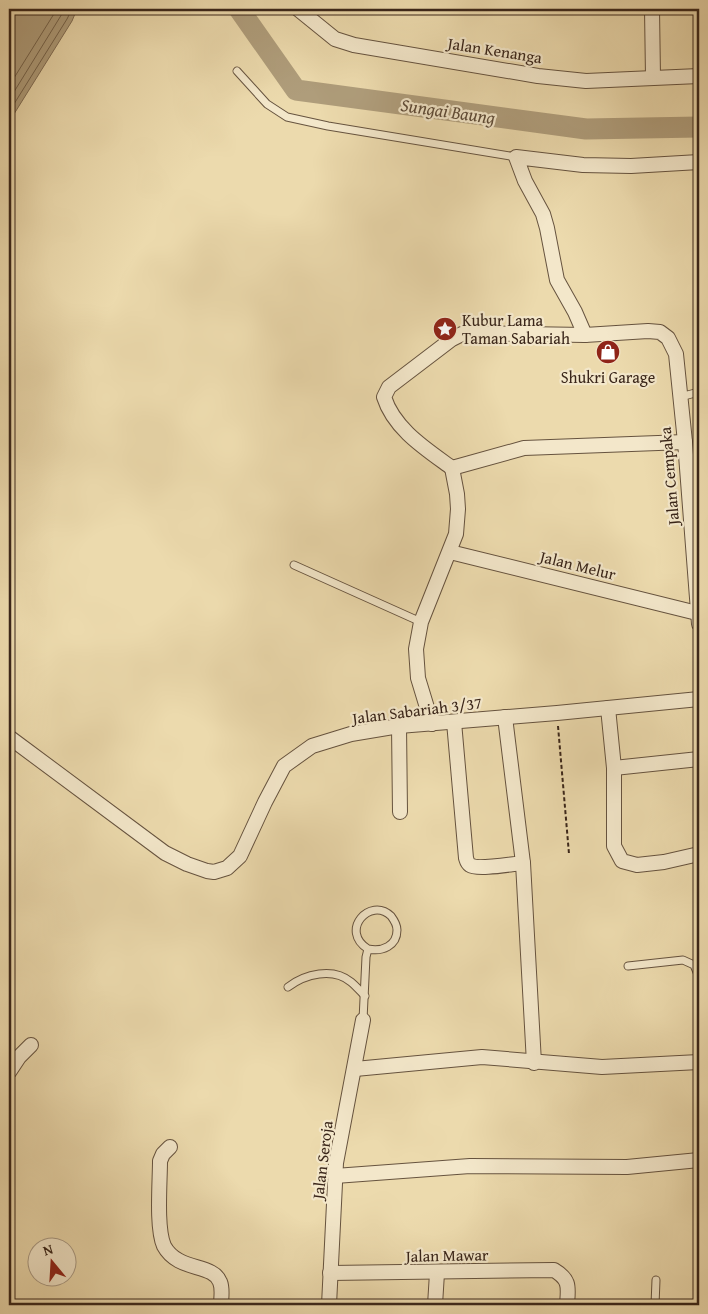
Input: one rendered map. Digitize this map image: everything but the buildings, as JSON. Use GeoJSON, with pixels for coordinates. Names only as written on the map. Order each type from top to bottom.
{"type":"FeatureCollection","features":[{"type":"Feature","properties":{"kind":"street","name":"Jalan Kenanga"},"geometry":{"type":"LineString","coordinates":[[298,9],[335,39],[354,45],[586,81],[699,76]]}},
{"type":"Feature","properties":{"kind":"street"},"geometry":{"type":"LineString","coordinates":[[652,9],[653,78]]}},
{"type":"Feature","properties":{"kind":"street"},"geometry":{"type":"LineString","coordinates":[[432,724],[418,678],[416,649],[420,622],[456,534],[458,494],[452,468],[416,442],[393,415],[384,397],[389,387],[452,339],[462,334],[585,335],[575,312],[557,280],[543,214],[525,181],[516,157],[583,165],[631,166],[699,162]]}},
{"type":"Feature","properties":{"kind":"street","name":"Jalan Cempaka"},"geometry":{"type":"LineString","coordinates":[[585,335],[660,332],[668,338],[676,354],[695,518],[698,618]]}},
{"type":"Feature","properties":{"kind":"street"},"geometry":{"type":"LineString","coordinates":[[452,468],[524,448],[685,442]]}},
{"type":"Feature","properties":{"kind":"street","name":"Jalan Melur"},"geometry":{"type":"LineString","coordinates":[[450,552],[698,618]]}},
{"type":"Feature","properties":{"kind":"street","name":"Jalan Sabariah 3/37"},"geometry":{"type":"LineString","coordinates":[[9,737],[165,852],[187,864],[214,872],[227,868],[240,856],[284,766],[312,746],[352,734],[399,726],[699,699]]}},
{"type":"Feature","properties":{"kind":"street"},"geometry":{"type":"LineString","coordinates":[[608,708],[614,768],[614,846],[622,861],[638,865],[664,862],[699,854]]}},
{"type":"Feature","properties":{"kind":"street"},"geometry":{"type":"LineString","coordinates":[[505,717],[523,864],[534,1063]]}},
{"type":"Feature","properties":{"kind":"street"},"geometry":{"type":"LineString","coordinates":[[454,722],[468,864],[472,866],[488,866],[523,864]]}},
{"type":"Feature","properties":{"kind":"street"},"geometry":{"type":"LineString","coordinates":[[399,726],[400,812]]}},
{"type":"Feature","properties":{"kind":"street"},"geometry":{"type":"LineString","coordinates":[[614,768],[699,759]]}},
{"type":"Feature","properties":{"kind":"street","name":"Jalan Seroja"},"geometry":{"type":"LineString","coordinates":[[329,1305],[336,1163],[364,1020]]}},
{"type":"Feature","properties":{"kind":"street"},"geometry":{"type":"LineString","coordinates":[[9,1072],[19,1057],[31,1045]]}},
{"type":"Feature","properties":{"kind":"street"},"geometry":{"type":"LineString","coordinates":[[355,1069],[482,1057],[534,1063],[602,1067],[699,1062]]}},
{"type":"Feature","properties":{"kind":"street"},"geometry":{"type":"LineString","coordinates":[[170,1147],[163,1154],[160,1161],[161,1237],[172,1256],[178,1261],[217,1276],[220,1283],[221,1305]]}},
{"type":"Feature","properties":{"kind":"street"},"geometry":{"type":"LineString","coordinates":[[336,1176],[470,1166],[627,1167],[699,1160]]}},
{"type":"Feature","properties":{"kind":"street","name":"Jalan Mawar"},"geometry":{"type":"LineString","coordinates":[[330,1273],[554,1270],[563,1276],[568,1285],[567,1305]]}},
{"type":"Feature","properties":{"kind":"street"},"geometry":{"type":"LineString","coordinates":[[435,1305],[437,1273]]}},
{"type":"Feature","properties":{"kind":"lane"},"geometry":{"type":"LineString","coordinates":[[237,71],[267,104],[287,117],[328,126],[516,157]]}},
{"type":"Feature","properties":{"kind":"lane"},"geometry":{"type":"LineString","coordinates":[[680,397],[699,392]]}},
{"type":"Feature","properties":{"kind":"lane"},"geometry":{"type":"LineString","coordinates":[[294,565],[420,622]]}},
{"type":"Feature","properties":{"kind":"lane"},"geometry":{"type":"LineString","coordinates":[[374,910],[383,911],[394,920],[397,929],[396,938],[392,944],[384,949],[368,949],[362,945],[358,938],[356,930],[358,922],[364,914],[374,910]]}},
{"type":"Feature","properties":{"kind":"lane"},"geometry":{"type":"LineString","coordinates":[[364,1020],[368,949]]}},
{"type":"Feature","properties":{"kind":"lane"},"geometry":{"type":"LineString","coordinates":[[628,966],[683,960],[694,966],[699,977],[699,988]]}},
{"type":"Feature","properties":{"kind":"lane"},"geometry":{"type":"LineString","coordinates":[[288,987],[296,980],[306,976],[330,974],[350,981],[365,996]]}},
{"type":"Feature","properties":{"kind":"lane"},"geometry":{"type":"LineString","coordinates":[[655,1305],[656,1280]]}},
{"type":"Feature","properties":{"kind":"path"},"geometry":{"type":"LineString","coordinates":[[557,713],[569,854]]}},
{"type":"Feature","properties":{"kind":"water"},"geometry":{"type":"Polygon","coordinates":[[[9,9],[77,9],[72,21],[9,122],[9,9]]]}},
{"type":"Feature","properties":{"kind":"waterway","name":"Sungai Baung"},"geometry":{"type":"LineString","coordinates":[[239,9],[296,90],[586,129],[699,127]]}},
{"type":"Feature","properties":{"kind":"place","name":"Kubur Lama Taman Sabariah"},"geometry":{"type":"Point","coordinates":[445,329]}},
{"type":"Feature","properties":{"kind":"place","name":"Shukri Garage"},"geometry":{"type":"Point","coordinates":[608,352]}}]}
